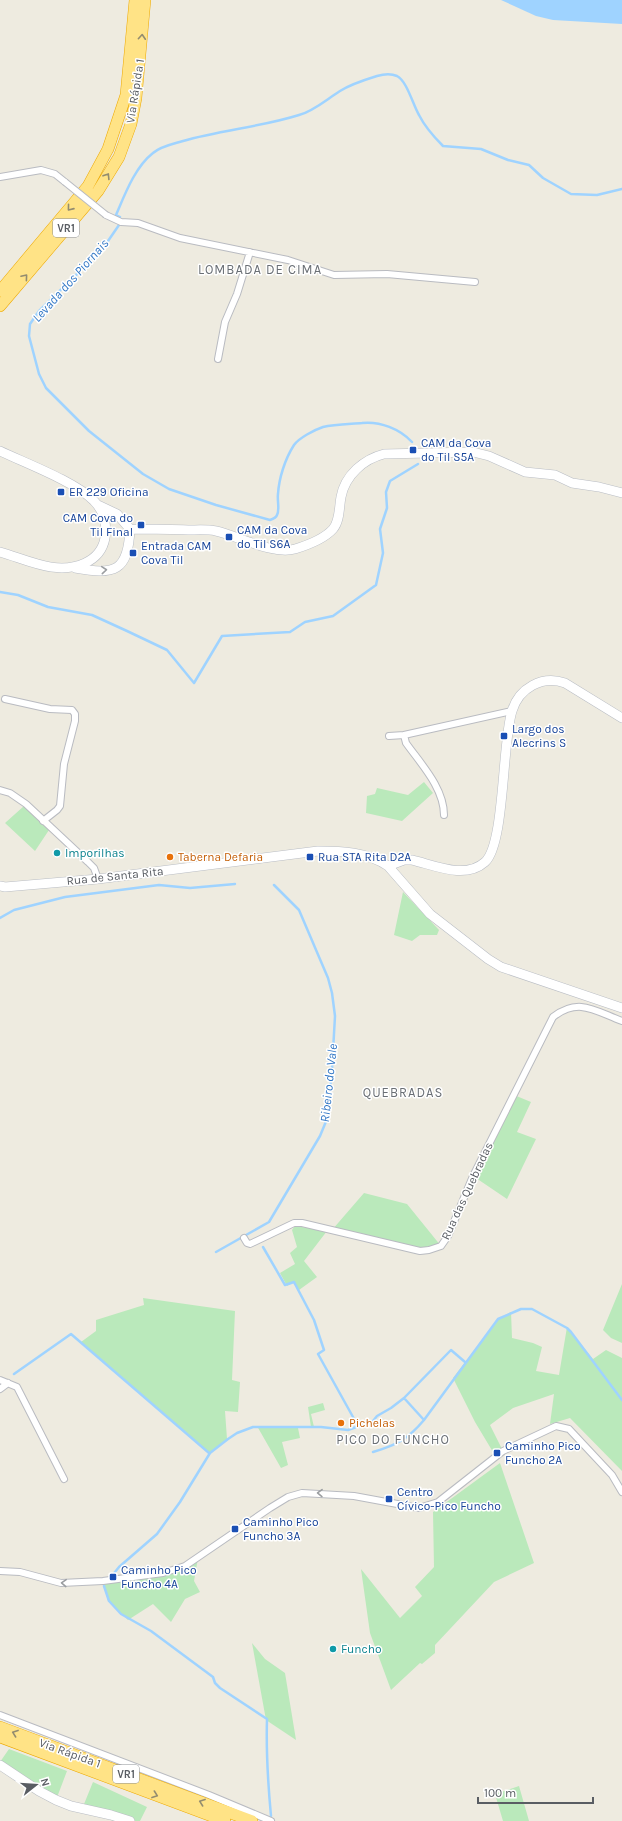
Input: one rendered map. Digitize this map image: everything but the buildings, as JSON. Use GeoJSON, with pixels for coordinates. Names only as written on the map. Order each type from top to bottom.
{"type":"FeatureCollection","features":[{"type":"Feature","properties":{"kind":"highway","name":"Via Rápida 1"},"geometry":{"type":"LineString","coordinates":[[0,291],[88,186],[100,166],[112,140],[126,95],[135,0]]}},
{"type":"Feature","properties":{"kind":"highway","name":"Via Rápida 1"},"geometry":{"type":"LineString","coordinates":[[0,306],[98,191],[112,169],[124,144],[136,98],[145,0]]}},
{"type":"Feature","properties":{"kind":"highway","name":"Via Rápida 1"},"geometry":{"type":"LineString","coordinates":[[0,1727],[252,1821]]}},
{"type":"Feature","properties":{"kind":"highway","name":"Via Rápida 1"},"geometry":{"type":"LineString","coordinates":[[0,1737],[226,1821]]}},
{"type":"Feature","properties":{"kind":"street"},"geometry":{"type":"LineString","coordinates":[[0,177],[41,170],[55,174],[106,215],[121,222],[138,223],[180,238],[288,260],[334,275],[387,274],[476,282]]}},
{"type":"Feature","properties":{"kind":"street"},"geometry":{"type":"LineString","coordinates":[[218,359],[225,322],[238,294],[250,252]]}},
{"type":"Feature","properties":{"kind":"street"},"geometry":{"type":"LineString","coordinates":[[0,451],[78,488],[98,505],[117,514],[130,529],[126,558],[116,568],[104,571],[48,567],[0,552]]}},
{"type":"Feature","properties":{"kind":"street"},"geometry":{"type":"LineString","coordinates":[[130,529],[216,531],[242,540],[287,551],[319,540],[332,529],[338,519],[342,494],[350,476],[363,463],[375,456],[384,454],[474,452],[489,456],[525,472],[555,475],[572,483],[599,487],[622,493]]}},
{"type":"Feature","properties":{"kind":"street"},"geometry":{"type":"LineString","coordinates":[[75,568],[95,557],[104,542],[106,527],[104,517],[98,505]]}},
{"type":"Feature","properties":{"kind":"street"},"geometry":{"type":"LineString","coordinates":[[106,527],[123,520]]}},
{"type":"Feature","properties":{"kind":"street"},"geometry":{"type":"LineString","coordinates":[[622,718],[576,689],[557,680],[539,682],[532,685],[525,691],[512,711],[494,844],[492,852],[485,862],[476,867],[459,872],[412,860],[404,860],[388,866],[430,914],[488,959],[501,967],[622,1008]]}},
{"type":"Feature","properties":{"kind":"street"},"geometry":{"type":"LineString","coordinates":[[5,699],[50,709],[72,710],[75,714],[76,721],[70,736],[64,764],[60,806],[43,821]]}},
{"type":"Feature","properties":{"kind":"street"},"geometry":{"type":"LineString","coordinates":[[389,736],[404,735],[512,711]]}},
{"type":"Feature","properties":{"kind":"street"},"geometry":{"type":"LineString","coordinates":[[404,735],[406,742],[438,789],[444,805],[444,815]]}},
{"type":"Feature","properties":{"kind":"street"},"geometry":{"type":"LineString","coordinates":[[0,790],[10,792],[26,804],[94,868],[98,879]]}},
{"type":"Feature","properties":{"kind":"street","name":"Rua de Santa Rita"},"geometry":{"type":"LineString","coordinates":[[0,886],[6,887],[98,879],[318,851],[339,851],[363,856],[380,861],[388,866]]}},
{"type":"Feature","properties":{"kind":"street","name":"Rua das Quebradas"},"geometry":{"type":"LineString","coordinates":[[244,1238],[247,1243],[250,1244],[294,1223],[302,1223],[420,1251],[441,1246],[448,1236],[473,1176],[553,1016],[570,1007],[582,1006],[622,1021]]}},
{"type":"Feature","properties":{"kind":"street"},"geometry":{"type":"LineString","coordinates":[[0,1380],[17,1387],[64,1479]]}},
{"type":"Feature","properties":{"kind":"street"},"geometry":{"type":"LineString","coordinates":[[0,1389],[8,1383]]}},
{"type":"Feature","properties":{"kind":"street"},"geometry":{"type":"LineString","coordinates":[[0,1572],[20,1572],[61,1584],[103,1582],[163,1573],[185,1566],[270,1508],[294,1495],[323,1493],[359,1497],[419,1508],[438,1502],[503,1451],[556,1426],[569,1429],[612,1475],[622,1492]]}},
{"type":"Feature","properties":{"kind":"street"},"geometry":{"type":"LineString","coordinates":[[0,1715],[209,1795],[270,1821]]}},
{"type":"Feature","properties":{"kind":"street"},"geometry":{"type":"LineString","coordinates":[[0,1765],[39,1791],[56,1800],[71,1806],[130,1821]]}},
{"type":"Feature","properties":{"kind":"green space"},"geometry":{"type":"Polygon","coordinates":[[[424,782],[433,793],[402,821],[366,813],[367,796],[375,794],[377,788],[408,795],[424,782]]]}},
{"type":"Feature","properties":{"kind":"green space"},"geometry":{"type":"Polygon","coordinates":[[[24,806],[49,830],[35,851],[5,823],[24,806]]]}},
{"type":"Feature","properties":{"kind":"green space"},"geometry":{"type":"Polygon","coordinates":[[[403,892],[439,930],[437,935],[420,935],[412,941],[394,935],[403,892]]]}},
{"type":"Feature","properties":{"kind":"green space"},"geometry":{"type":"Polygon","coordinates":[[[514,1095],[531,1102],[517,1132],[536,1139],[507,1199],[473,1176],[514,1095]]]}},
{"type":"Feature","properties":{"kind":"green space"},"geometry":{"type":"Polygon","coordinates":[[[364,1193],[407,1204],[441,1246],[429,1250],[332,1230],[364,1193]]]}},
{"type":"Feature","properties":{"kind":"green space"},"geometry":{"type":"Polygon","coordinates":[[[295,1226],[327,1231],[304,1261],[317,1277],[299,1290],[294,1282],[287,1286],[280,1273],[295,1264],[290,1253],[297,1247],[292,1230],[295,1226]]]}},
{"type":"Feature","properties":{"kind":"green space"},"geometry":{"type":"Polygon","coordinates":[[[622,1284],[622,1343],[611,1338],[603,1330],[622,1284]]]}},
{"type":"Feature","properties":{"kind":"green space"},"geometry":{"type":"Polygon","coordinates":[[[143,1298],[235,1311],[232,1380],[240,1382],[238,1412],[225,1411],[227,1439],[210,1453],[81,1342],[96,1331],[96,1320],[144,1305],[143,1298]]]}},
{"type":"Feature","properties":{"kind":"green space"},"geometry":{"type":"Polygon","coordinates":[[[511,1312],[512,1338],[533,1343],[542,1347],[536,1371],[559,1375],[567,1327],[593,1359],[606,1350],[622,1358],[622,1471],[570,1418],[550,1424],[554,1394],[513,1408],[490,1425],[503,1451],[496,1457],[475,1422],[453,1378],[498,1319],[511,1312]]]}},
{"type":"Feature","properties":{"kind":"green space"},"geometry":{"type":"Polygon","coordinates":[[[323,1403],[325,1410],[311,1414],[314,1427],[311,1427],[308,1407],[323,1403]]]}},
{"type":"Feature","properties":{"kind":"green space"},"geometry":{"type":"Polygon","coordinates":[[[257,1426],[298,1428],[300,1438],[282,1442],[288,1465],[281,1468],[257,1426]]]}},
{"type":"Feature","properties":{"kind":"green space"},"geometry":{"type":"Polygon","coordinates":[[[500,1463],[534,1563],[494,1582],[435,1645],[435,1653],[422,1664],[420,1663],[391,1690],[370,1633],[361,1569],[400,1618],[422,1596],[415,1587],[434,1567],[433,1512],[500,1463]]]}},
{"type":"Feature","properties":{"kind":"green space"},"geometry":{"type":"Polygon","coordinates":[[[198,1558],[194,1581],[200,1592],[185,1599],[171,1622],[153,1604],[128,1620],[108,1601],[103,1581],[163,1573],[198,1558]]]}},
{"type":"Feature","properties":{"kind":"green space"},"geometry":{"type":"Polygon","coordinates":[[[252,1643],[265,1659],[285,1673],[296,1740],[266,1720],[252,1643]]]}},
{"type":"Feature","properties":{"kind":"green space"},"geometry":{"type":"Polygon","coordinates":[[[9,1749],[67,1771],[56,1800],[0,1762],[9,1749]]]}},
{"type":"Feature","properties":{"kind":"green space"},"geometry":{"type":"Polygon","coordinates":[[[93,1782],[147,1807],[140,1821],[112,1821],[115,1816],[82,1809],[93,1782]]]}},
{"type":"Feature","properties":{"kind":"green space"},"geometry":{"type":"Polygon","coordinates":[[[519,1786],[529,1821],[503,1821],[495,1794],[519,1786]]]}},
{"type":"Feature","properties":{"kind":"water"},"geometry":{"type":"Polygon","coordinates":[[[501,0],[622,0],[622,24],[553,20],[536,16],[501,0]]]}},
{"type":"Feature","properties":{"kind":"waterway","name":"Levada dos Piornais"},"geometry":{"type":"LineString","coordinates":[[120,217],[116,215],[136,173],[147,159],[160,149],[171,144],[197,137],[270,123],[299,115],[315,108],[349,86],[387,74],[392,74],[401,79],[407,88],[421,119],[430,132],[443,146],[481,149],[508,160],[529,165],[543,178],[571,194],[597,195],[622,189]]}},
{"type":"Feature","properties":{"kind":"waterway","name":"Levada dos Piornais"},"geometry":{"type":"LineString","coordinates":[[119,225],[108,241],[39,311],[30,324],[29,336],[39,374],[46,388],[89,431],[143,474],[169,489],[216,505],[270,520],[275,518],[278,513],[280,482],[288,456],[296,442],[311,432],[332,425],[376,423],[402,433],[412,442]]}},
{"type":"Feature","properties":{"kind":"waterway","name":"Levada dos Piornais"},"geometry":{"type":"LineString","coordinates":[[0,592],[18,595],[48,607],[92,615],[127,631],[167,650],[194,683],[222,636],[290,632],[305,622],[333,616],[376,585],[383,553],[380,529],[387,508],[386,492],[390,481],[418,464]]}},
{"type":"Feature","properties":{"kind":"waterway","name":"Ribeiro do Vale"},"geometry":{"type":"LineString","coordinates":[[0,918],[14,910],[65,897],[159,885],[190,888],[235,884]]}},
{"type":"Feature","properties":{"kind":"waterway","name":"Ribeiro do Vale"},"geometry":{"type":"LineString","coordinates":[[216,1252],[269,1222],[320,1136],[327,1119],[335,1016],[332,993],[328,978],[299,910],[274,885]]}},
{"type":"Feature","properties":{"kind":"waterway"},"geometry":{"type":"LineString","coordinates":[[263,1247],[285,1285],[294,1282],[314,1320],[324,1350],[318,1354],[358,1426]]}},
{"type":"Feature","properties":{"kind":"waterway"},"geometry":{"type":"LineString","coordinates":[[404,1398],[424,1420],[498,1319],[521,1309],[532,1309],[567,1328],[571,1332],[622,1400]]}},
{"type":"Feature","properties":{"kind":"waterway"},"geometry":{"type":"LineString","coordinates":[[14,1374],[71,1334],[209,1453]]}},
{"type":"Feature","properties":{"kind":"waterway"},"geometry":{"type":"LineString","coordinates":[[111,1577],[119,1567],[157,1534],[180,1502],[210,1453],[237,1433],[253,1427],[321,1427],[348,1430],[373,1421],[377,1416],[404,1398],[451,1350],[465,1362]]}},
{"type":"Feature","properties":{"kind":"waterway"},"geometry":{"type":"LineString","coordinates":[[373,1452],[389,1447],[407,1437],[424,1420]]}},
{"type":"Feature","properties":{"kind":"waterway"},"geometry":{"type":"LineString","coordinates":[[104,1586],[109,1601],[121,1614],[151,1631],[213,1677],[215,1683],[220,1688],[267,1719],[271,1816]]}},
{"type":"Feature","properties":{"kind":"place","name":"CAM da Cova do Til S5A"},"geometry":{"type":"Point","coordinates":[413,450]}},
{"type":"Feature","properties":{"kind":"place","name":"ER 229 Oficina"},"geometry":{"type":"Point","coordinates":[61,492]}},
{"type":"Feature","properties":{"kind":"place","name":"CAM Cova do Til Final"},"geometry":{"type":"Point","coordinates":[141,525]}},
{"type":"Feature","properties":{"kind":"place","name":"CAM da Cova do Til S6A"},"geometry":{"type":"Point","coordinates":[229,537]}},
{"type":"Feature","properties":{"kind":"place","name":"Entrada CAM Cova Til"},"geometry":{"type":"Point","coordinates":[133,553]}},
{"type":"Feature","properties":{"kind":"place","name":"Largo dos Alecrins S"},"geometry":{"type":"Point","coordinates":[504,736]}},
{"type":"Feature","properties":{"kind":"place","name":"Imporilhas"},"geometry":{"type":"Point","coordinates":[57,853]}},
{"type":"Feature","properties":{"kind":"place","name":"Taberna Defaria"},"geometry":{"type":"Point","coordinates":[170,857]}},
{"type":"Feature","properties":{"kind":"place","name":"Rua STA Rita D2A"},"geometry":{"type":"Point","coordinates":[310,857]}},
{"type":"Feature","properties":{"kind":"place","name":"Pichelas"},"geometry":{"type":"Point","coordinates":[341,1423]}},
{"type":"Feature","properties":{"kind":"place","name":"Caminho Pico Funcho 2A"},"geometry":{"type":"Point","coordinates":[497,1453]}},
{"type":"Feature","properties":{"kind":"place","name":"Centro Cívico-Pico Funcho"},"geometry":{"type":"Point","coordinates":[389,1499]}},
{"type":"Feature","properties":{"kind":"place","name":"Caminho Pico Funcho 3A"},"geometry":{"type":"Point","coordinates":[235,1529]}},
{"type":"Feature","properties":{"kind":"place","name":"Caminho Pico Funcho 4A"},"geometry":{"type":"Point","coordinates":[113,1577]}},
{"type":"Feature","properties":{"kind":"place","name":"Funcho"},"geometry":{"type":"Point","coordinates":[333,1649]}},
{"type":"Feature","properties":{"kind":"district","name":"LOMBADA DE CIMA"},"geometry":{"type":"Point","coordinates":[260,269]}},
{"type":"Feature","properties":{"kind":"district","name":"QUEBRADAS"},"geometry":{"type":"Point","coordinates":[403,1092]}},
{"type":"Feature","properties":{"kind":"district","name":"PICO DO FUNCHO"},"geometry":{"type":"Point","coordinates":[393,1439]}}]}
